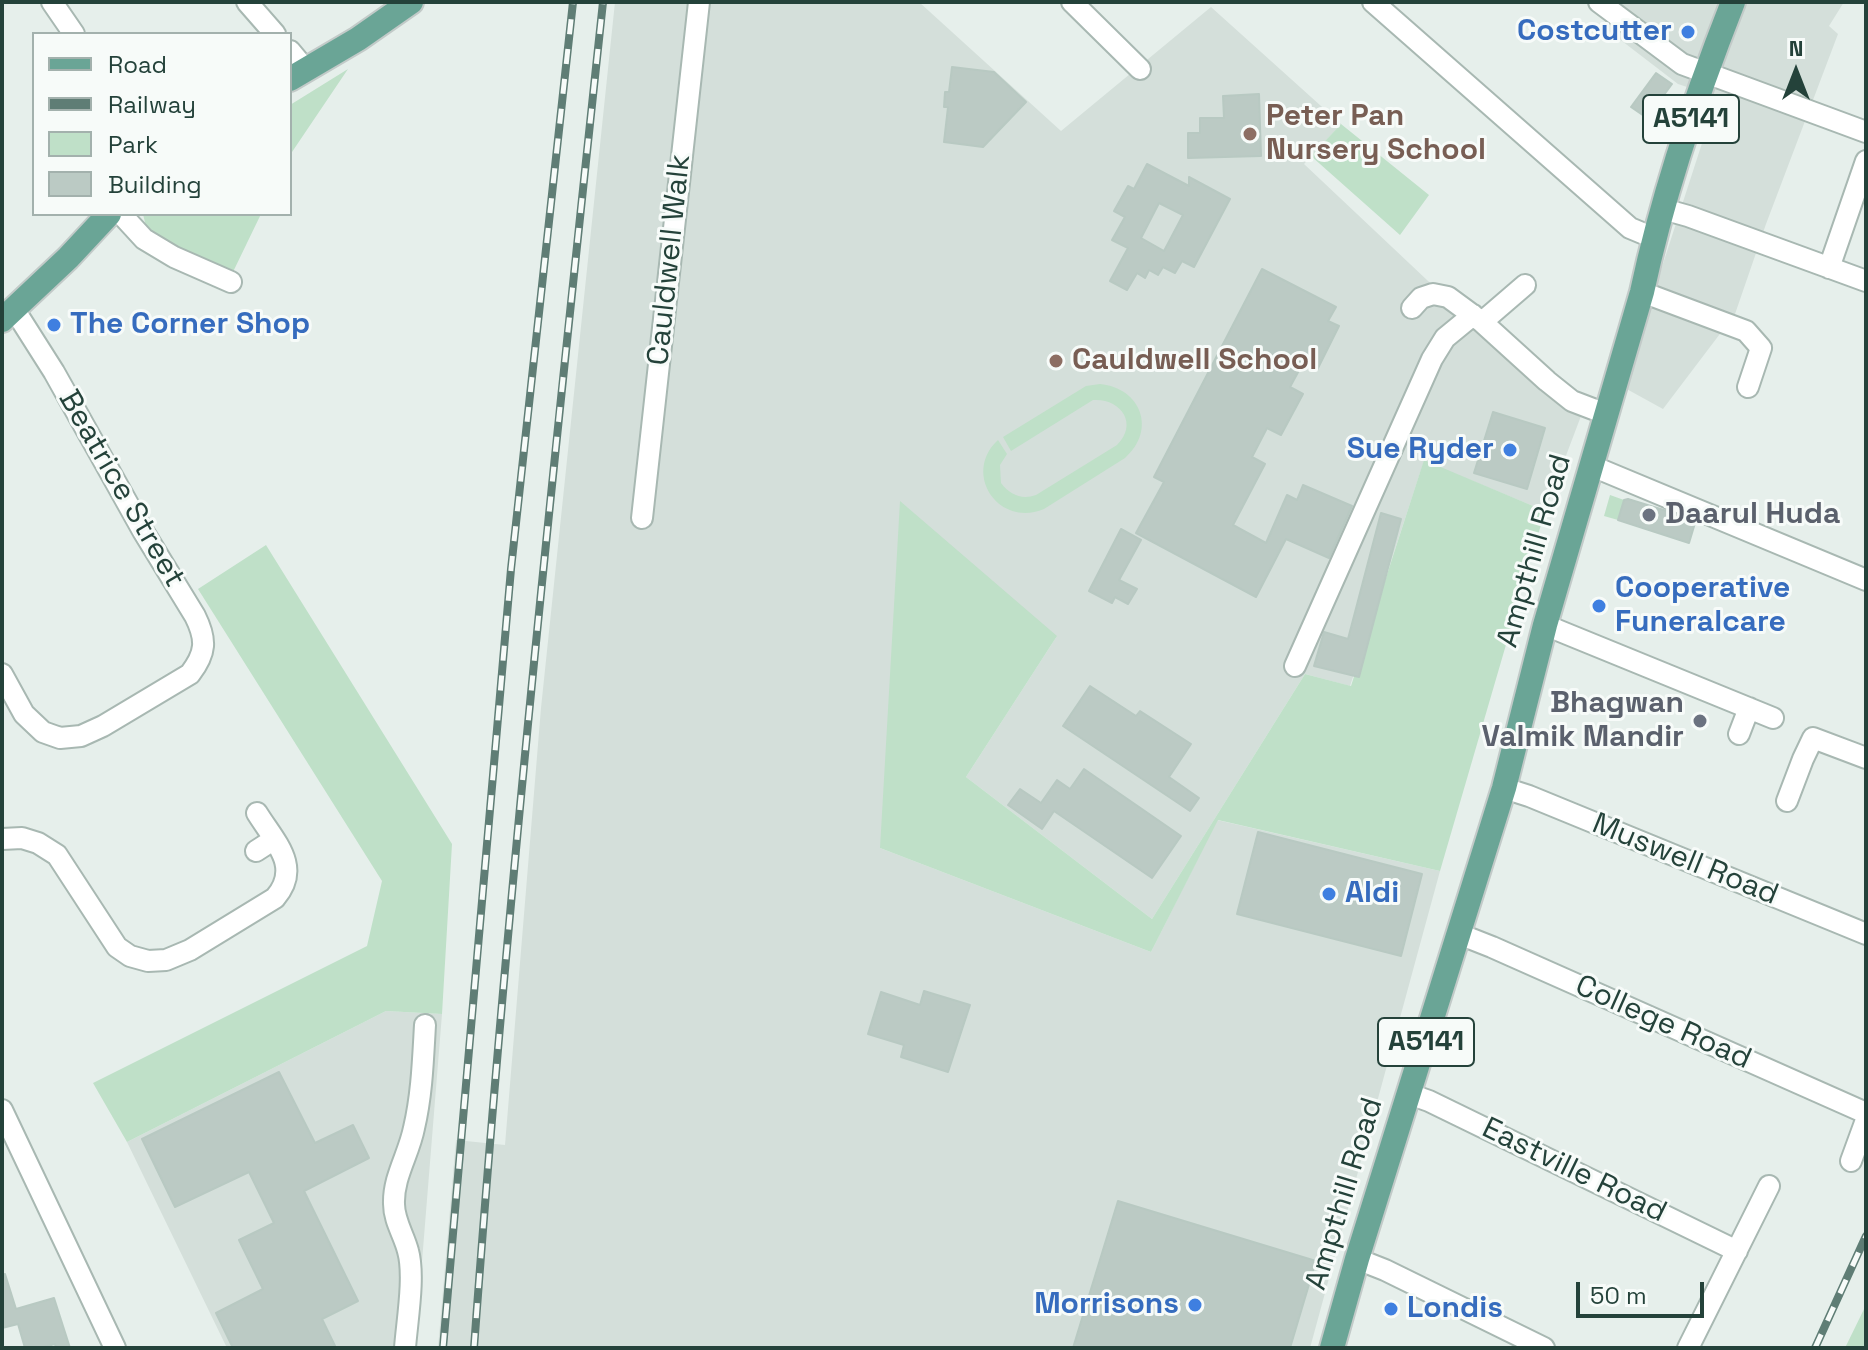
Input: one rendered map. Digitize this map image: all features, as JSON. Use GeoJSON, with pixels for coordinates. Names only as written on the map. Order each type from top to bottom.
{"type":"FeatureCollection","features":[{"type":"Feature","properties":{"kind":"main road"},"geometry":{"type":"LineString","coordinates":[[295,66],[358,39],[411,2]]}},
{"type":"Feature","properties":{"kind":"main road","name":"Ampthill Road"},"geometry":{"type":"LineString","coordinates":[[1332,1348],[1504,788],[1545,625],[1642,292],[1654,238],[1705,74],[1733,2]]}},
{"type":"Feature","properties":{"kind":"main road"},"geometry":{"type":"LineString","coordinates":[[8,315],[107,216]]}},
{"type":"Feature","properties":{"kind":"street"},"geometry":{"type":"LineString","coordinates":[[52,2],[73,32]]}},
{"type":"Feature","properties":{"kind":"street"},"geometry":{"type":"LineString","coordinates":[[247,2],[273,32]]}},
{"type":"Feature","properties":{"kind":"street","name":"Cauldwell Walk"},"geometry":{"type":"LineString","coordinates":[[642,518],[699,2]]}},
{"type":"Feature","properties":{"kind":"street"},"geometry":{"type":"LineString","coordinates":[[1072,2],[1140,69]]}},
{"type":"Feature","properties":{"kind":"street"},"geometry":{"type":"LineString","coordinates":[[1373,2],[1630,228],[1654,238]]}},
{"type":"Feature","properties":{"kind":"street"},"geometry":{"type":"LineString","coordinates":[[1599,2],[1682,64],[1866,132]]}},
{"type":"Feature","properties":{"kind":"street"},"geometry":{"type":"LineString","coordinates":[[1829,268],[1866,161]]}},
{"type":"Feature","properties":{"kind":"street"},"geometry":{"type":"LineString","coordinates":[[1663,209],[1866,281]]}},
{"type":"Feature","properties":{"kind":"street"},"geometry":{"type":"LineString","coordinates":[[123,216],[144,239],[174,257],[231,282]]}},
{"type":"Feature","properties":{"kind":"street"},"geometry":{"type":"LineString","coordinates":[[1295,666],[1432,359],[1445,338],[1525,285]]}},
{"type":"Feature","properties":{"kind":"street"},"geometry":{"type":"LineString","coordinates":[[1642,292],[1746,331],[1761,348],[1748,387]]}},
{"type":"Feature","properties":{"kind":"street"},"geometry":{"type":"LineString","coordinates":[[1412,308],[1421,298],[1433,294],[1448,297],[1477,318],[1572,401],[1606,414]]}},
{"type":"Feature","properties":{"kind":"street","name":"Beatrice Street"},"geometry":{"type":"LineString","coordinates":[[2,674],[24,714],[43,732],[60,738],[81,736],[190,674],[199,661],[204,644],[201,629],[54,372],[8,315]]}},
{"type":"Feature","properties":{"kind":"street"},"geometry":{"type":"LineString","coordinates":[[1592,466],[1866,580]]}},
{"type":"Feature","properties":{"kind":"street"},"geometry":{"type":"LineString","coordinates":[[1545,625],[1773,718]]}},
{"type":"Feature","properties":{"kind":"street"},"geometry":{"type":"LineString","coordinates":[[1739,734],[1749,708]]}},
{"type":"Feature","properties":{"kind":"street"},"geometry":{"type":"LineString","coordinates":[[1787,801],[1813,738],[1866,758]]}},
{"type":"Feature","properties":{"kind":"street","name":"Muswell Road"},"geometry":{"type":"LineString","coordinates":[[1504,788],[1866,934]]}},
{"type":"Feature","properties":{"kind":"street"},"geometry":{"type":"LineString","coordinates":[[2,839],[22,838],[38,843],[57,855],[117,947],[130,956],[148,961],[166,960],[190,950],[275,898],[284,887],[287,873],[284,857],[265,845],[257,813]]}},
{"type":"Feature","properties":{"kind":"street","name":"College Road"},"geometry":{"type":"LineString","coordinates":[[1459,934],[1866,1113]]}},
{"type":"Feature","properties":{"kind":"street"},"geometry":{"type":"LineString","coordinates":[[405,1348],[411,1275],[409,1251],[393,1205],[397,1175],[414,1132],[420,1098],[425,1025]]}},
{"type":"Feature","properties":{"kind":"street","name":"Eastville Road"},"geometry":{"type":"LineString","coordinates":[[1409,1094],[1737,1251]]}},
{"type":"Feature","properties":{"kind":"street"},"geometry":{"type":"LineString","coordinates":[[2,1110],[115,1348]]}},
{"type":"Feature","properties":{"kind":"street"},"geometry":{"type":"LineString","coordinates":[[1851,1161],[1866,1120]]}},
{"type":"Feature","properties":{"kind":"street"},"geometry":{"type":"LineString","coordinates":[[1688,1348],[1769,1186]]}},
{"type":"Feature","properties":{"kind":"street"},"geometry":{"type":"LineString","coordinates":[[1357,1259],[1544,1348]]}},
{"type":"Feature","properties":{"kind":"shaded area"},"geometry":{"type":"Polygon","coordinates":[[[615,2],[919,2],[1061,131],[1211,7],[1341,124],[1304,164],[1498,347],[1581,416],[1545,511],[1424,461],[1350,686],[1305,674],[1152,919],[966,777],[1057,636],[880,848],[1151,952],[1217,820],[1440,871],[1310,1348],[438,1348],[456,1140],[505,1145],[541,708],[615,2]]]}},
{"type":"Feature","properties":{"kind":"shaded area"},"geometry":{"type":"Polygon","coordinates":[[[1619,2],[1844,2],[1829,26],[1838,34],[1735,314],[1663,409],[1623,387],[1717,97],[1678,84],[1605,28],[1619,2]]]}},
{"type":"Feature","properties":{"kind":"shaded area"},"geometry":{"type":"Polygon","coordinates":[[[386,1011],[442,1014],[415,1348],[227,1348],[127,1142],[386,1011]]]}},
{"type":"Feature","properties":{"kind":"green space"},"geometry":{"type":"Polygon","coordinates":[[[348,69],[292,152],[292,104],[348,69]]]}},
{"type":"Feature","properties":{"kind":"green space"},"geometry":{"type":"Polygon","coordinates":[[[1341,124],[1429,195],[1400,235],[1311,156],[1341,124]]]}},
{"type":"Feature","properties":{"kind":"green space"},"geometry":{"type":"Polygon","coordinates":[[[143,216],[260,216],[232,274],[175,249],[147,231],[143,216]]]}},
{"type":"Feature","properties":{"kind":"green space"},"geometry":{"type":"Polygon","coordinates":[[[1100,384],[1126,393],[1140,412],[1142,423],[1135,447],[1125,458],[1044,509],[1027,513],[1012,511],[1000,504],[990,494],[984,467],[988,453],[998,440],[1007,454],[1000,465],[1001,483],[1008,491],[1021,497],[1036,495],[1117,445],[1123,437],[1126,421],[1118,408],[1103,400],[1093,400],[1011,451],[1003,437],[1086,386],[1100,384]]]}},
{"type":"Feature","properties":{"kind":"green space"},"geometry":{"type":"Polygon","coordinates":[[[1424,460],[1545,511],[1440,871],[1218,820],[1151,952],[880,848],[900,501],[1057,636],[966,777],[1152,919],[1305,674],[1351,686],[1424,460]]]}},
{"type":"Feature","properties":{"kind":"green space"},"geometry":{"type":"Polygon","coordinates":[[[1610,495],[1624,500],[1618,520],[1604,516],[1610,495]]]}},
{"type":"Feature","properties":{"kind":"green space"},"geometry":{"type":"Polygon","coordinates":[[[266,545],[452,844],[442,1014],[386,1011],[127,1142],[93,1083],[367,946],[382,881],[198,589],[266,545]]]}},
{"type":"Feature","properties":{"kind":"green space"},"geometry":{"type":"Polygon","coordinates":[[[1866,1305],[1866,1348],[1845,1348],[1866,1305]]]}},
{"type":"Feature","properties":{"kind":"building"},"geometry":{"type":"Polygon","coordinates":[[[952,67],[994,72],[1026,102],[983,147],[944,142],[948,107],[944,107],[945,92],[949,92],[952,67]]]}},
{"type":"Feature","properties":{"kind":"building"},"geometry":{"type":"Polygon","coordinates":[[[1656,73],[1672,84],[1647,118],[1631,107],[1656,73]]]}},
{"type":"Feature","properties":{"kind":"building"},"geometry":{"type":"Polygon","coordinates":[[[1259,94],[1261,156],[1188,158],[1188,133],[1200,133],[1200,118],[1224,118],[1223,96],[1259,94]]]}},
{"type":"Feature","properties":{"kind":"building"},"geometry":{"type":"Polygon","coordinates":[[[1147,164],[1189,186],[1189,177],[1230,199],[1194,267],[1182,261],[1175,273],[1163,267],[1158,275],[1149,270],[1145,278],[1137,273],[1127,290],[1110,281],[1128,248],[1112,240],[1125,217],[1114,211],[1128,186],[1134,189],[1147,164]],[[1159,203],[1141,238],[1164,251],[1183,215],[1159,203]]]}},
{"type":"Feature","properties":{"kind":"building"},"geometry":{"type":"Polygon","coordinates":[[[1262,269],[1336,307],[1328,321],[1339,326],[1317,370],[1303,363],[1290,387],[1303,394],[1281,435],[1267,428],[1252,457],[1265,464],[1233,525],[1266,543],[1287,495],[1297,500],[1303,485],[1352,506],[1329,558],[1286,539],[1256,597],[1136,533],[1164,482],[1154,477],[1262,269]]]}},
{"type":"Feature","properties":{"kind":"building","name":"Sue Ryder"},"geometry":{"type":"Polygon","coordinates":[[[1493,412],[1545,428],[1527,489],[1474,473],[1493,412]]]}},
{"type":"Feature","properties":{"kind":"building","name":"Daarul Huda"},"geometry":{"type":"Polygon","coordinates":[[[1624,500],[1695,523],[1689,543],[1618,520],[1624,500]]]}},
{"type":"Feature","properties":{"kind":"building"},"geometry":{"type":"Polygon","coordinates":[[[1381,513],[1401,519],[1359,677],[1314,666],[1324,632],[1348,639],[1381,513]]]}},
{"type":"Feature","properties":{"kind":"building"},"geometry":{"type":"Polygon","coordinates":[[[1121,529],[1141,540],[1119,580],[1137,589],[1128,604],[1115,597],[1112,603],[1089,591],[1121,529]]]}},
{"type":"Feature","properties":{"kind":"building"},"geometry":{"type":"Polygon","coordinates":[[[1090,686],[1136,716],[1140,711],[1191,744],[1169,777],[1199,798],[1190,811],[1063,726],[1090,686]]]}},
{"type":"Feature","properties":{"kind":"building"},"geometry":{"type":"Polygon","coordinates":[[[1084,769],[1181,836],[1152,878],[1054,811],[1042,829],[1008,805],[1020,789],[1041,803],[1057,780],[1070,789],[1084,769]]]}},
{"type":"Feature","properties":{"kind":"building","name":"Aldi"},"geometry":{"type":"Polygon","coordinates":[[[1258,832],[1422,874],[1401,956],[1237,914],[1258,832]]]}},
{"type":"Feature","properties":{"kind":"building"},"geometry":{"type":"Polygon","coordinates":[[[924,991],[970,1005],[948,1072],[901,1057],[904,1045],[868,1034],[881,992],[920,1005],[924,991]]]}},
{"type":"Feature","properties":{"kind":"building"},"geometry":{"type":"Polygon","coordinates":[[[279,1072],[315,1143],[353,1125],[369,1158],[304,1191],[358,1301],[322,1319],[336,1348],[233,1348],[216,1313],[263,1289],[239,1240],[274,1223],[249,1172],[175,1207],[142,1139],[279,1072]]]}},
{"type":"Feature","properties":{"kind":"building","name":"Morrisons"},"geometry":{"type":"Polygon","coordinates":[[[1118,1201],[1316,1261],[1290,1348],[1073,1348],[1118,1201]]]}},
{"type":"Feature","properties":{"kind":"building"},"geometry":{"type":"Polygon","coordinates":[[[5,1274],[16,1309],[54,1298],[70,1348],[56,1348],[55,1344],[25,1348],[18,1324],[2,1328],[2,1275],[5,1274]]]}},
{"type":"Feature","properties":{"kind":"railway"},"geometry":{"type":"LineString","coordinates":[[443,1348],[511,569],[573,2]]}},
{"type":"Feature","properties":{"kind":"railway"},"geometry":{"type":"LineString","coordinates":[[474,1348],[517,842],[603,2]]}},
{"type":"Feature","properties":{"kind":"railway"},"geometry":{"type":"LineString","coordinates":[[1815,1348],[1866,1236]]}},
{"type":"Feature","properties":{"kind":"place","name":"Costcutter"},"geometry":{"type":"Point","coordinates":[1688,32]}},
{"type":"Feature","properties":{"kind":"place","name":"Peter Pan Nursery School"},"geometry":{"type":"Point","coordinates":[1250,134]}},
{"type":"Feature","properties":{"kind":"place","name":"The Corner Shop"},"geometry":{"type":"Point","coordinates":[54,325]}},
{"type":"Feature","properties":{"kind":"place","name":"Cauldwell School"},"geometry":{"type":"Point","coordinates":[1056,361]}},
{"type":"Feature","properties":{"kind":"place","name":"Sue Ryder"},"geometry":{"type":"Point","coordinates":[1510,450]}},
{"type":"Feature","properties":{"kind":"place","name":"Daarul Huda"},"geometry":{"type":"Point","coordinates":[1649,515]}},
{"type":"Feature","properties":{"kind":"place","name":"Cooperative Funeralcare"},"geometry":{"type":"Point","coordinates":[1599,606]}},
{"type":"Feature","properties":{"kind":"place","name":"Bhagwan Valmik Mandir"},"geometry":{"type":"Point","coordinates":[1700,721]}},
{"type":"Feature","properties":{"kind":"place","name":"Aldi"},"geometry":{"type":"Point","coordinates":[1329,894]}},
{"type":"Feature","properties":{"kind":"place","name":"Morrisons"},"geometry":{"type":"Point","coordinates":[1195,1305]}},
{"type":"Feature","properties":{"kind":"place","name":"Londis"},"geometry":{"type":"Point","coordinates":[1391,1309]}}]}
